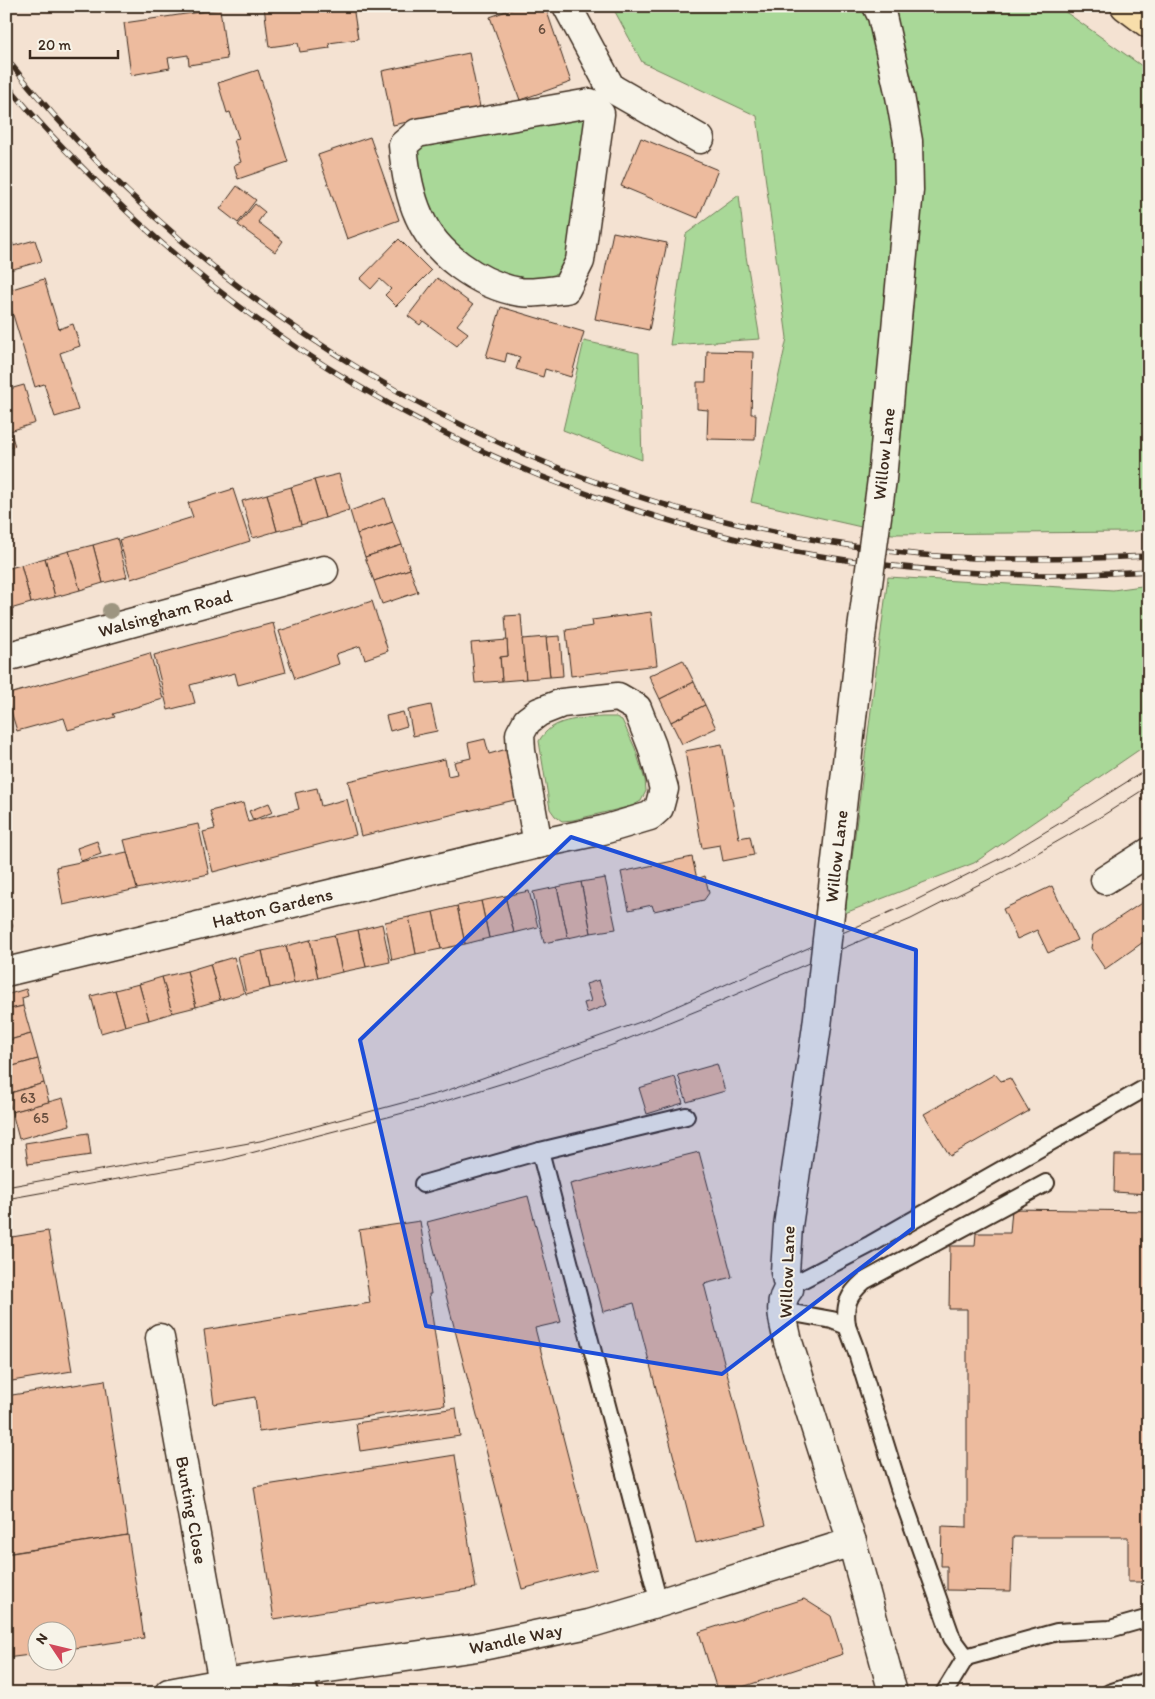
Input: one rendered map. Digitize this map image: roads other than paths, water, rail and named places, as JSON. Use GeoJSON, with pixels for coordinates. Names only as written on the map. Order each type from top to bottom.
{"type":"FeatureCollection","features":[{"type":"Feature","properties":{"kind":"main road"},"geometry":{"type":"LineString","coordinates":[[1125,6],[1149,24]]}},
{"type":"Feature","properties":{"kind":"street"},"geometry":{"type":"LineString","coordinates":[[567,6],[612,88],[700,139]]}},
{"type":"Feature","properties":{"kind":"street","name":"Willow Lane"},"geometry":{"type":"LineString","coordinates":[[878,6],[882,16],[902,105],[908,141],[909,190],[882,479],[862,629],[817,1026],[788,1226],[785,1272],[788,1342],[852,1542],[893,1693]]}},
{"type":"Feature","properties":{"kind":"street"},"geometry":{"type":"LineString","coordinates":[[594,108],[612,88]]}},
{"type":"Feature","properties":{"kind":"street"},"geometry":{"type":"LineString","coordinates":[[590,103],[594,108],[600,114],[580,261],[566,289],[521,292],[485,281],[458,265],[437,244],[419,217],[405,172],[403,145],[417,133],[590,103]]}},
{"type":"Feature","properties":{"kind":"street","name":"Walsingham Road"},"geometry":{"type":"LineString","coordinates":[[6,656],[324,570]]}},
{"type":"Feature","properties":{"kind":"street","name":"Hatton Gardens"},"geometry":{"type":"LineString","coordinates":[[6,972],[603,830],[650,816],[659,808],[664,789],[652,746],[637,708],[629,701],[618,697],[562,703],[539,712],[527,721],[520,734],[521,751],[538,844]]}},
{"type":"Feature","properties":{"kind":"street"},"geometry":{"type":"LineString","coordinates":[[1105,880],[1149,852]]}},
{"type":"Feature","properties":{"kind":"street","name":"Bunting Close"},"geometry":{"type":"LineString","coordinates":[[160,1338],[223,1683]]}},
{"type":"Feature","properties":{"kind":"street","name":"Wandle Way"},"geometry":{"type":"LineString","coordinates":[[169,1693],[223,1683],[307,1682],[588,1624],[852,1542]]}},
{"type":"Feature","properties":{"kind":"lane"},"geometry":{"type":"LineString","coordinates":[[847,1326],[786,1300],[796,1283],[871,1244],[1149,1086]]}},
{"type":"Feature","properties":{"kind":"lane"},"geometry":{"type":"LineString","coordinates":[[423,1184],[540,1151],[686,1116]]}},
{"type":"Feature","properties":{"kind":"lane"},"geometry":{"type":"LineString","coordinates":[[540,1151],[660,1603]]}},
{"type":"Feature","properties":{"kind":"lane"},"geometry":{"type":"LineString","coordinates":[[966,1657],[952,1638],[899,1488],[847,1326],[847,1303],[854,1290],[864,1281],[1046,1183]]}},
{"type":"Feature","properties":{"kind":"lane"},"geometry":{"type":"LineString","coordinates":[[944,1693],[966,1657],[1057,1632],[1110,1629],[1149,1618]]}},
{"type":"Feature","properties":{"kind":"lane"},"geometry":{"type":"LineString","coordinates":[[1109,1693],[1149,1680]]}},
{"type":"Feature","properties":{"kind":"tram line"},"geometry":{"type":"LineString","coordinates":[[6,1187],[260,1141],[443,1092],[643,1021],[908,904],[1005,856],[1149,768]]}},
{"type":"Feature","properties":{"kind":"tram line"},"geometry":{"type":"LineString","coordinates":[[6,1199],[224,1160],[426,1107],[523,1077],[615,1044],[716,1003],[911,919],[1011,868],[1102,816],[1149,786]]}},
{"type":"Feature","properties":{"kind":"railway"},"geometry":{"type":"LineString","coordinates":[[6,58],[85,148],[171,231],[265,306],[365,372],[470,429],[580,476],[694,513],[811,539],[900,553],[953,557],[1051,559],[1149,556]]}},
{"type":"Feature","properties":{"kind":"railway"},"geometry":{"type":"LineString","coordinates":[[6,83],[46,130],[89,174],[150,233],[215,288],[283,338],[353,383],[427,424],[502,460],[581,492],[661,518],[750,542],[812,555],[909,568],[973,573],[1052,575],[1149,571]]}}]}
